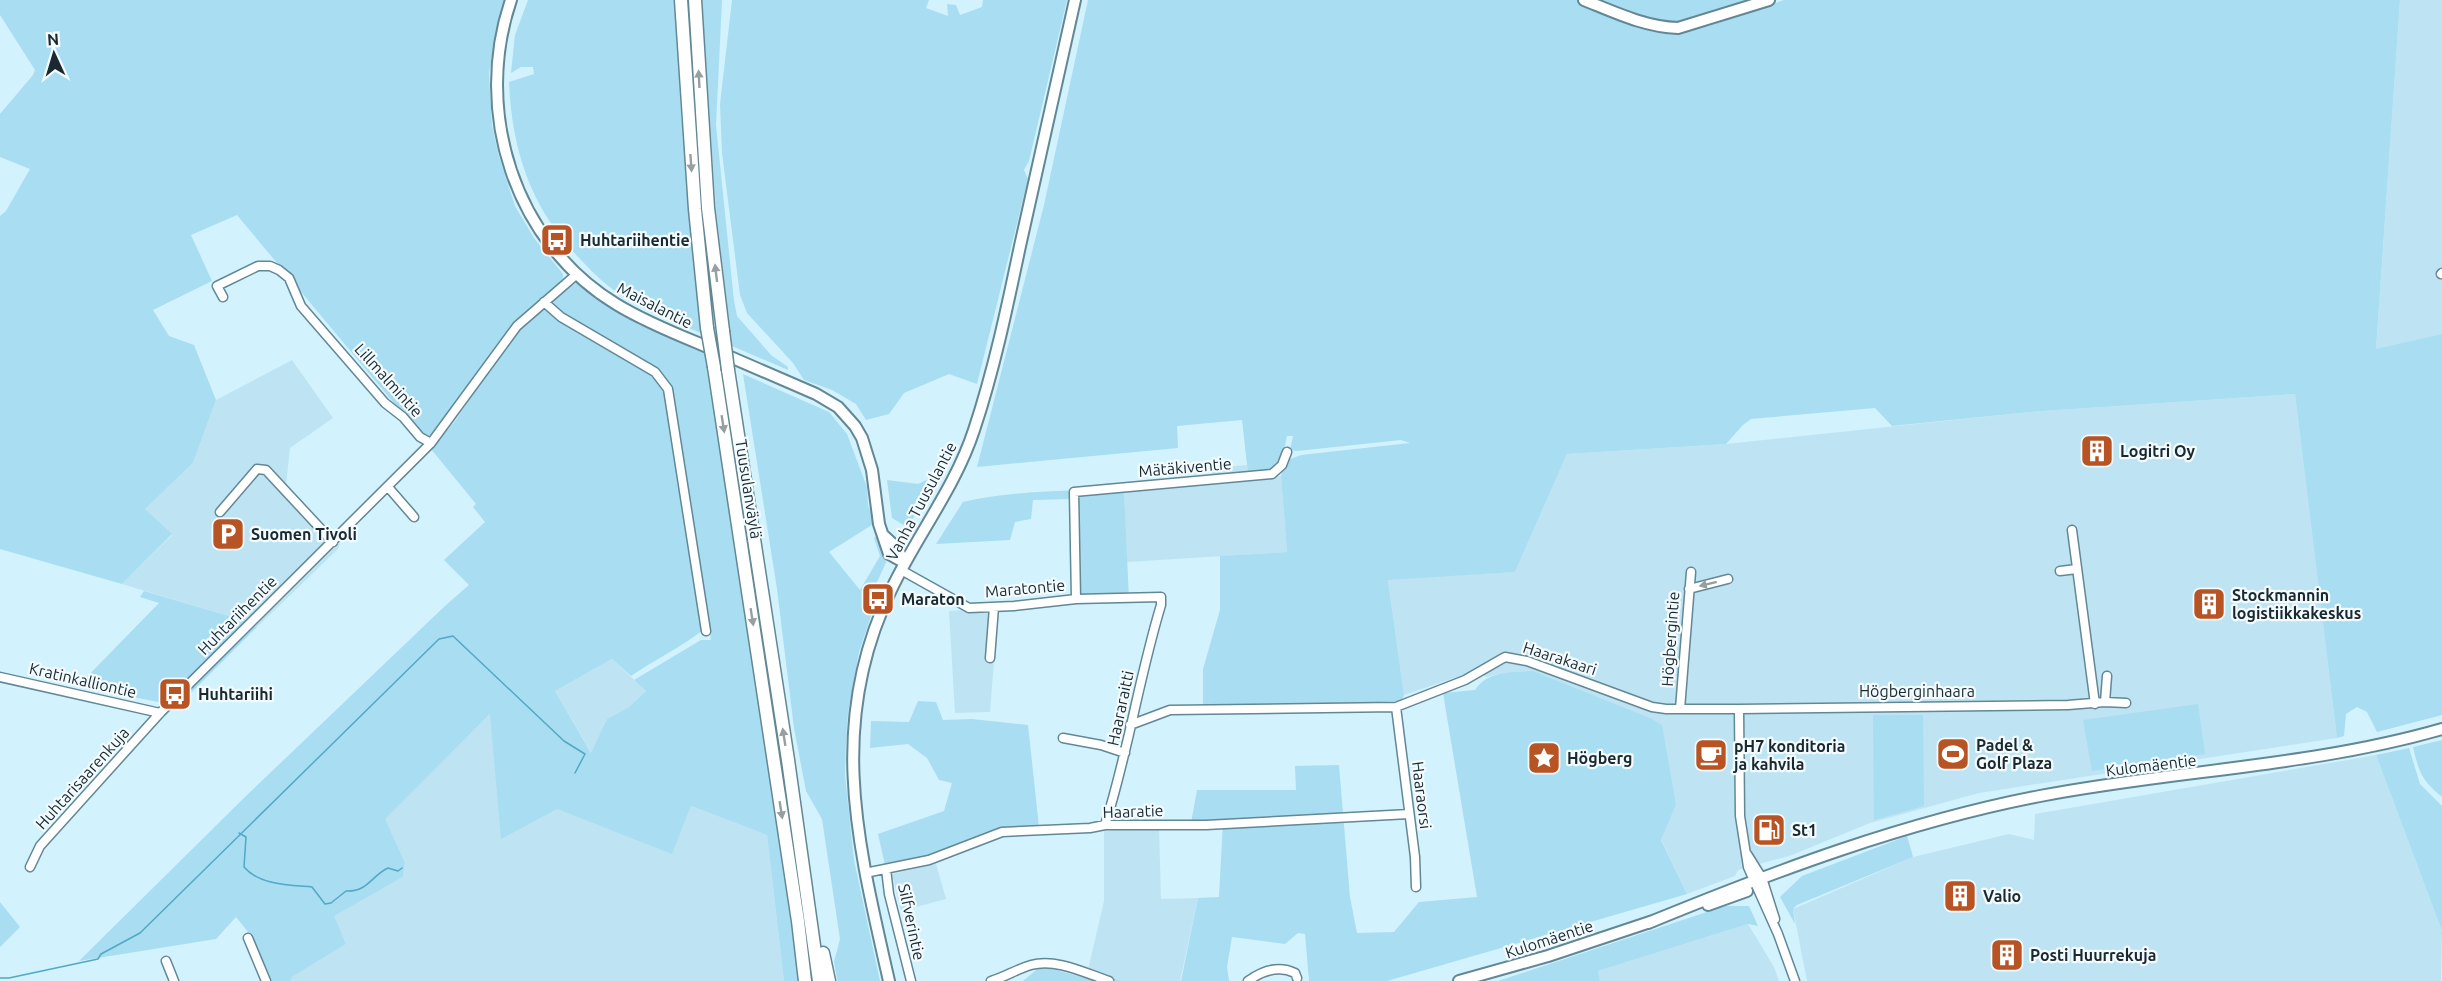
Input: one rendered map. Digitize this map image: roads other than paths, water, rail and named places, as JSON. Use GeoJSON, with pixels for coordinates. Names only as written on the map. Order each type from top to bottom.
{"type":"FeatureCollection","features":[{"type":"Feature","properties":{"kind":"highway","name":"Tuusulanväylä"},"geometry":{"type":"LineString","coordinates":[[681,0],[695,209],[707,328],[798,921],[805,981]]}},
{"type":"Feature","properties":{"kind":"highway","name":"Tuusulanväylä"},"geometry":{"type":"LineString","coordinates":[[695,0],[708,208],[723,331],[819,981]]}},
{"type":"Feature","properties":{"kind":"highway"},"geometry":{"type":"LineString","coordinates":[[805,878],[829,981]]}},
{"type":"Feature","properties":{"kind":"main road","name":"Maisalantie"},"geometry":{"type":"LineString","coordinates":[[511,0],[500,40],[496,79],[497,113],[503,149],[532,219],[577,274],[607,299],[633,314],[816,394],[838,407],[855,426],[868,454],[882,533],[889,554],[903,566]]}},
{"type":"Feature","properties":{"kind":"main road","name":"Vanha Tuusulantie"},"geometry":{"type":"LineString","coordinates":[[889,981],[857,831],[852,771],[854,715],[862,669],[876,623],[903,566],[951,484],[973,433],[1003,322],[1076,0]]}},
{"type":"Feature","properties":{"kind":"main road"},"geometry":{"type":"LineString","coordinates":[[1584,0],[1640,21],[1678,28],[1769,0]]}},
{"type":"Feature","properties":{"kind":"main road","name":"Kulomäentie"},"geometry":{"type":"LineString","coordinates":[[1459,981],[1548,956],[1709,905],[1759,883],[1867,842],[1960,814],[2040,796],[2340,754],[2442,729]]}},
{"type":"Feature","properties":{"kind":"street","name":"Lillmalmintie"},"geometry":{"type":"LineString","coordinates":[[223,297],[217,286],[258,266],[270,266],[289,278],[301,306],[326,336],[342,351],[385,403],[403,417],[420,437],[431,443]]}},
{"type":"Feature","properties":{"kind":"street","name":"Huhtariihentie"},"geometry":{"type":"LineString","coordinates":[[160,713],[431,443],[509,336],[577,274]]}},
{"type":"Feature","properties":{"kind":"street"},"geometry":{"type":"LineString","coordinates":[[544,302],[561,317],[655,372],[668,389],[706,631]]}},
{"type":"Feature","properties":{"kind":"street","name":"Mätäkiventie"},"geometry":{"type":"LineString","coordinates":[[1076,599],[1074,492],[1272,474],[1282,465],[1287,452]]}},
{"type":"Feature","properties":{"kind":"street"},"geometry":{"type":"LineString","coordinates":[[220,512],[258,469],[266,470],[333,542]]}},
{"type":"Feature","properties":{"kind":"street"},"geometry":{"type":"LineString","coordinates":[[388,487],[414,517]]}},
{"type":"Feature","properties":{"kind":"street"},"geometry":{"type":"LineString","coordinates":[[2072,530],[2095,704]]}},
{"type":"Feature","properties":{"kind":"street","name":"Maratontie"},"geometry":{"type":"LineString","coordinates":[[903,566],[959,604],[969,608],[1076,599],[1161,597]]}},
{"type":"Feature","properties":{"kind":"street"},"geometry":{"type":"LineString","coordinates":[[2060,571],[2077,569]]}},
{"type":"Feature","properties":{"kind":"street","name":"Högbergintie"},"geometry":{"type":"LineString","coordinates":[[1680,709],[1690,572]]}},
{"type":"Feature","properties":{"kind":"street"},"geometry":{"type":"LineString","coordinates":[[1689,589],[1728,579]]}},
{"type":"Feature","properties":{"kind":"street","name":"Haararaitti"},"geometry":{"type":"LineString","coordinates":[[1105,825],[1125,753],[1161,597]]}},
{"type":"Feature","properties":{"kind":"street"},"geometry":{"type":"LineString","coordinates":[[990,658],[994,607]]}},
{"type":"Feature","properties":{"kind":"street","name":"Haarakaari"},"geometry":{"type":"LineString","coordinates":[[1130,725],[1170,710],[1396,707],[1465,680],[1505,657],[1527,661],[1652,706],[1680,709],[1739,709]]}},
{"type":"Feature","properties":{"kind":"street"},"geometry":{"type":"LineString","coordinates":[[2105,702],[2107,676]]}},
{"type":"Feature","properties":{"kind":"street","name":"Kratinkalliontie"},"geometry":{"type":"LineString","coordinates":[[0,677],[160,713]]}},
{"type":"Feature","properties":{"kind":"street","name":"Högberginhaara"},"geometry":{"type":"LineString","coordinates":[[1739,709],[2126,703]]}},
{"type":"Feature","properties":{"kind":"street","name":"Haaraorsi"},"geometry":{"type":"LineString","coordinates":[[1396,707],[1415,857],[1416,888]]}},
{"type":"Feature","properties":{"kind":"street"},"geometry":{"type":"LineString","coordinates":[[1739,709],[1740,816],[1746,853],[1779,934],[1795,981]]}},
{"type":"Feature","properties":{"kind":"street","name":"Huhtarisaarenkuja"},"geometry":{"type":"LineString","coordinates":[[30,867],[40,846],[160,713]]}},
{"type":"Feature","properties":{"kind":"street"},"geometry":{"type":"LineString","coordinates":[[1063,738],[1101,745],[1125,753]]}},
{"type":"Feature","properties":{"kind":"street","name":"Haaratie"},"geometry":{"type":"LineString","coordinates":[[865,873],[929,860],[1002,832],[1090,828],[1105,825],[1206,825],[1409,814]]}},
{"type":"Feature","properties":{"kind":"street","name":"Silfverintie"},"geometry":{"type":"LineString","coordinates":[[886,869],[889,894],[911,981]]}},
{"type":"Feature","properties":{"kind":"street"},"geometry":{"type":"LineString","coordinates":[[248,938],[266,981]]}},
{"type":"Feature","properties":{"kind":"street"},"geometry":{"type":"LineString","coordinates":[[166,961],[174,981]]}},
{"type":"Feature","properties":{"kind":"street"},"geometry":{"type":"LineString","coordinates":[[991,981],[1029,965],[1053,963],[1109,981]]}},
{"type":"Feature","properties":{"kind":"street"},"geometry":{"type":"LineString","coordinates":[[1248,981],[1263,971],[1285,968],[1295,972],[1297,978]]}},
{"type":"Feature","properties":{"kind":"waterway"},"geometry":{"type":"LineString","coordinates":[[0,978],[98,959],[101,954],[140,933],[439,639],[453,636],[564,741],[585,754],[575,773]]}},
{"type":"Feature","properties":{"kind":"waterway"},"geometry":{"type":"LineString","coordinates":[[239,833],[246,837],[244,867],[250,873],[266,881],[312,887],[325,904],[331,903],[346,891],[359,889],[388,868],[398,871],[402,868]]}},
{"type":"Feature","properties":{"kind":"place","name":"Huhtariihentie"},"geometry":{"type":"Point","coordinates":[557,240]}},
{"type":"Feature","properties":{"kind":"place","name":"Logitri Oy"},"geometry":{"type":"Point","coordinates":[2097,451]}},
{"type":"Feature","properties":{"kind":"place","name":"Suomen Tivoli"},"geometry":{"type":"Point","coordinates":[228,534]}},
{"type":"Feature","properties":{"kind":"place","name":"Maraton"},"geometry":{"type":"Point","coordinates":[878,599]}},
{"type":"Feature","properties":{"kind":"place","name":"Stockmannin logistiikkakeskus"},"geometry":{"type":"Point","coordinates":[2209,604]}},
{"type":"Feature","properties":{"kind":"place","name":"Huhtariihi"},"geometry":{"type":"Point","coordinates":[175,694]}},
{"type":"Feature","properties":{"kind":"place","name":"Padel & Golf Plaza"},"geometry":{"type":"Point","coordinates":[1953,754]}},
{"type":"Feature","properties":{"kind":"place","name":"pH7 konditoria ja kahvila"},"geometry":{"type":"Point","coordinates":[1711,755]}},
{"type":"Feature","properties":{"kind":"place","name":"Högberg"},"geometry":{"type":"Point","coordinates":[1544,758]}},
{"type":"Feature","properties":{"kind":"place","name":"St1"},"geometry":{"type":"Point","coordinates":[1769,830]}},
{"type":"Feature","properties":{"kind":"place","name":"Valio"},"geometry":{"type":"Point","coordinates":[1960,896]}},
{"type":"Feature","properties":{"kind":"place","name":"Posti Huurrekuja"},"geometry":{"type":"Point","coordinates":[2007,955]}}]}
